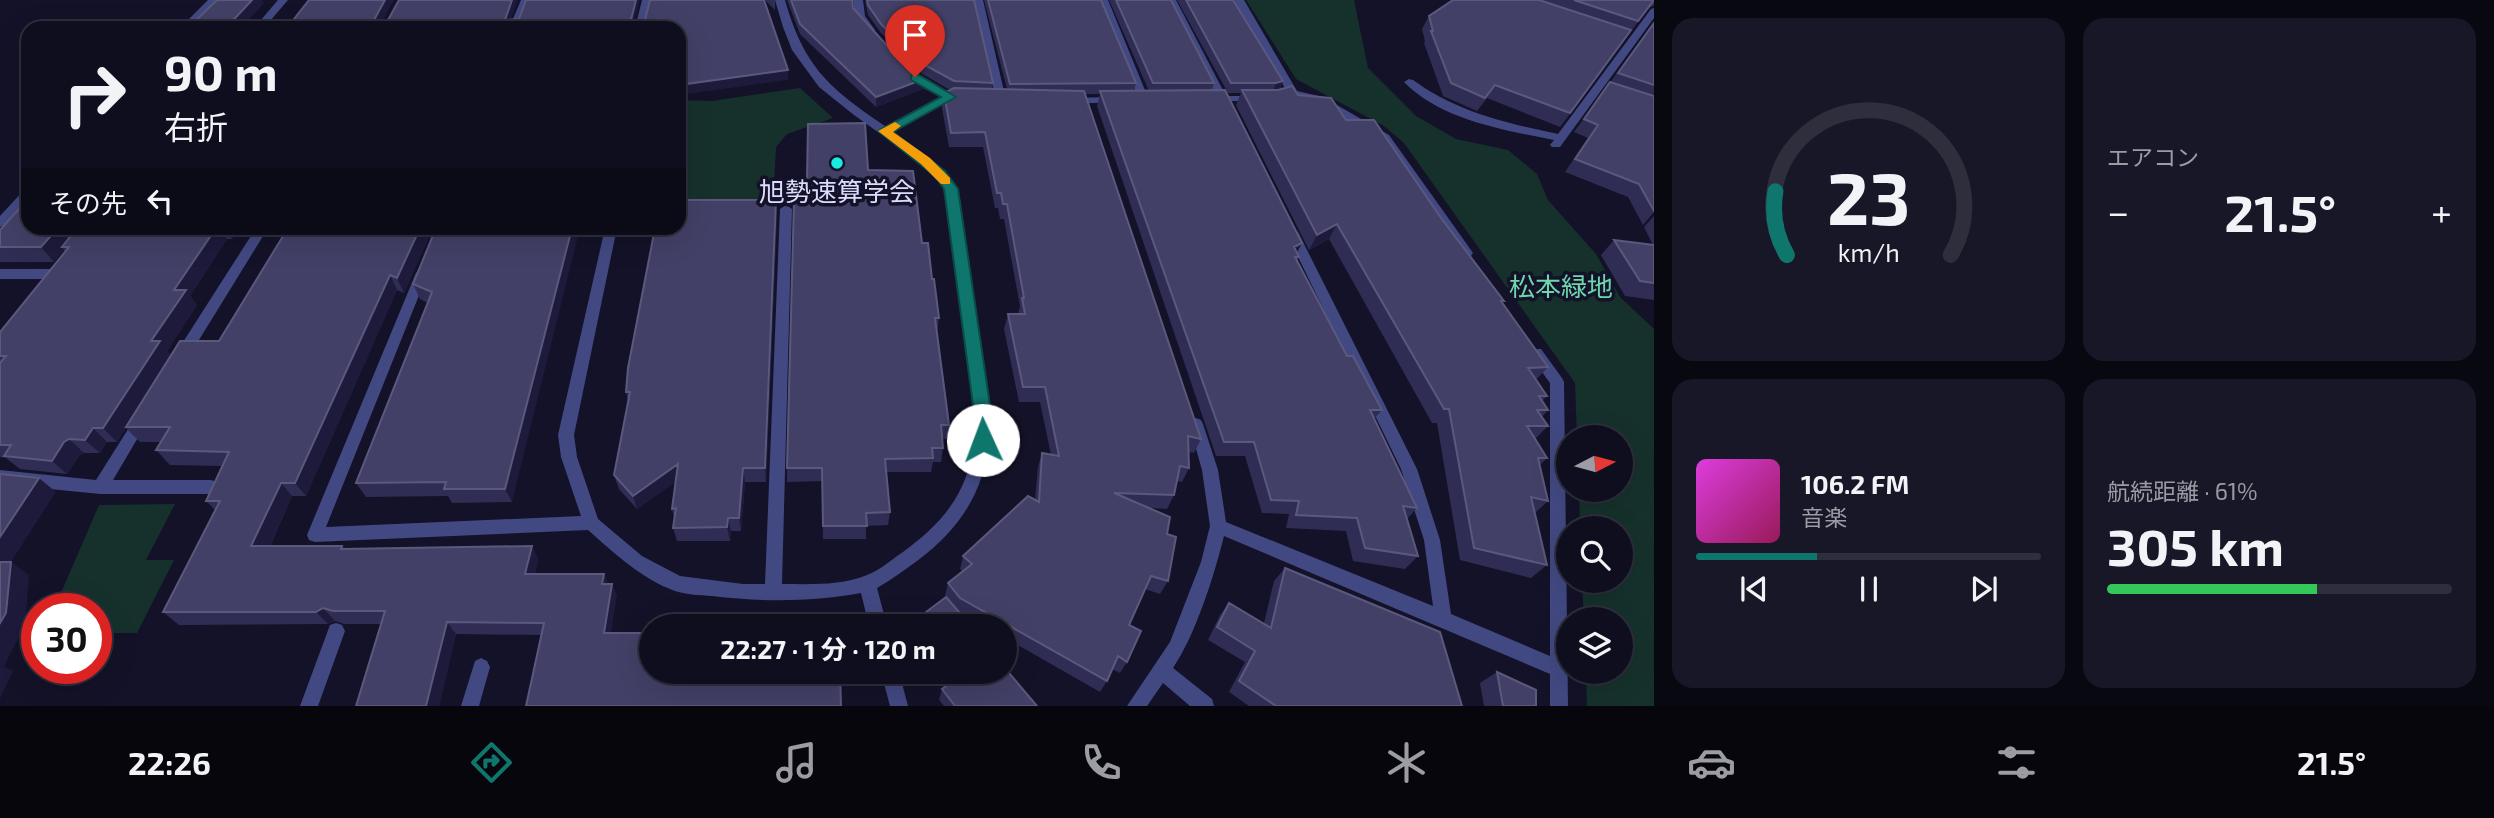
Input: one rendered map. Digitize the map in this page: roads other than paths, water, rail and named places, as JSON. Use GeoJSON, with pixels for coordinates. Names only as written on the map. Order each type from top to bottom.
{"type":"FeatureCollection","features":[{"type":"Feature","properties":{"kind":"street"},"geometry":{"type":"LineString","coordinates":[[192,21],[213,0]]}},
{"type":"Feature","properties":{"kind":"street"},"geometry":{"type":"LineString","coordinates":[[265,21],[283,0]]}},
{"type":"Feature","properties":{"kind":"street"},"geometry":{"type":"LineString","coordinates":[[517,21],[526,0]]}},
{"type":"Feature","properties":{"kind":"street"},"geometry":{"type":"LineString","coordinates":[[642,21],[648,0]]}},
{"type":"Feature","properties":{"kind":"street"},"geometry":{"type":"LineString","coordinates":[[609,235],[566,435],[580,496],[591,523],[636,561],[678,584],[707,589],[773,593],[820,592],[867,584],[912,556],[954,517],[976,474],[983,440],[982,412],[951,189],[940,174],[837,98],[804,63],[789,36],[780,0]]}},
{"type":"Feature","properties":{"kind":"street"},"geometry":{"type":"LineString","coordinates":[[858,0],[860,16],[877,37]]}},
{"type":"Feature","properties":{"kind":"street"},"geometry":{"type":"LineString","coordinates":[[978,0],[1000,100]]}},
{"type":"Feature","properties":{"kind":"street"},"geometry":{"type":"LineString","coordinates":[[1103,0],[1133,100]]}},
{"type":"Feature","properties":{"kind":"street"},"geometry":{"type":"LineString","coordinates":[[1171,0],[1226,103]]}},
{"type":"Feature","properties":{"kind":"street"},"geometry":{"type":"LineString","coordinates":[[1239,0],[1282,96]]}},
{"type":"Feature","properties":{"kind":"street"},"geometry":{"type":"LineString","coordinates":[[1409,82],[1437,102],[1466,114],[1558,141],[1607,87],[1654,11]]}},
{"type":"Feature","properties":{"kind":"street"},"geometry":{"type":"LineString","coordinates":[[1641,29],[1654,33]]}},
{"type":"Feature","properties":{"kind":"street"},"geometry":{"type":"LineString","coordinates":[[1621,37],[1633,41]]}},
{"type":"Feature","properties":{"kind":"street"},"geometry":{"type":"LineString","coordinates":[[905,67],[922,82],[950,97],[975,99]]}},
{"type":"Feature","properties":{"kind":"street"},"geometry":{"type":"LineString","coordinates":[[1196,100],[1226,103],[1282,96],[1319,99],[1385,137],[1472,261]]}},
{"type":"Feature","properties":{"kind":"street"},"geometry":{"type":"LineString","coordinates":[[884,131],[950,97]]}},
{"type":"Feature","properties":{"kind":"street"},"geometry":{"type":"LineString","coordinates":[[988,100],[1013,100]]}},
{"type":"Feature","properties":{"kind":"street"},"geometry":{"type":"LineString","coordinates":[[1050,101],[1089,107],[1133,100],[1157,100]]}},
{"type":"Feature","properties":{"kind":"street"},"geometry":{"type":"LineString","coordinates":[[0,223],[21,200]]}},
{"type":"Feature","properties":{"kind":"street"},"geometry":{"type":"LineString","coordinates":[[773,593],[786,209]]}},
{"type":"Feature","properties":{"kind":"street"},"geometry":{"type":"LineString","coordinates":[[1287,222],[1409,469],[1432,540],[1443,619]]}},
{"type":"Feature","properties":{"kind":"street"},"geometry":{"type":"LineString","coordinates":[[173,369],[258,235]]}},
{"type":"Feature","properties":{"kind":"street"},"geometry":{"type":"LineString","coordinates":[[430,253],[315,535],[591,523]]}},
{"type":"Feature","properties":{"kind":"street"},"geometry":{"type":"LineString","coordinates":[[0,274],[54,274]]}},
{"type":"Feature","properties":{"kind":"street"},"geometry":{"type":"LineString","coordinates":[[1526,338],[1557,382],[1559,607]]}},
{"type":"Feature","properties":{"kind":"street"},"geometry":{"type":"LineString","coordinates":[[100,487],[151,404]]}},
{"type":"Feature","properties":{"kind":"street"},"geometry":{"type":"LineString","coordinates":[[1136,706],[1177,647],[1209,562],[1218,526],[1210,470],[1189,404]]}},
{"type":"Feature","properties":{"kind":"street"},"geometry":{"type":"LineString","coordinates":[[0,477],[100,487],[211,486]]}},
{"type":"Feature","properties":{"kind":"street"},"geometry":{"type":"LineString","coordinates":[[1218,526],[1556,667]]}},
{"type":"Feature","properties":{"kind":"street"},"geometry":{"type":"LineString","coordinates":[[867,584],[875,614]]}},
{"type":"Feature","properties":{"kind":"street"},"geometry":{"type":"LineString","coordinates":[[309,706],[336,632]]}},
{"type":"Feature","properties":{"kind":"street"},"geometry":{"type":"LineString","coordinates":[[471,706],[481,667]]}},
{"type":"Feature","properties":{"kind":"street"},"geometry":{"type":"LineString","coordinates":[[1162,671],[1205,706]]}},
{"type":"Feature","properties":{"kind":"street"},"geometry":{"type":"LineString","coordinates":[[893,684],[899,706]]}},
{"type":"Feature","properties":{"kind":"street"},"geometry":{"type":"LineString","coordinates":[[1559,684],[1559,706]]}},
{"type":"Feature","properties":{"kind":"place","name":"旭勢速算学会"},"geometry":{"type":"Point","coordinates":[837,163]}},
{"type":"Feature","properties":{"kind":"park label","name":"松本緑地"},"geometry":{"type":"Point","coordinates":[1561,285]}}]}
